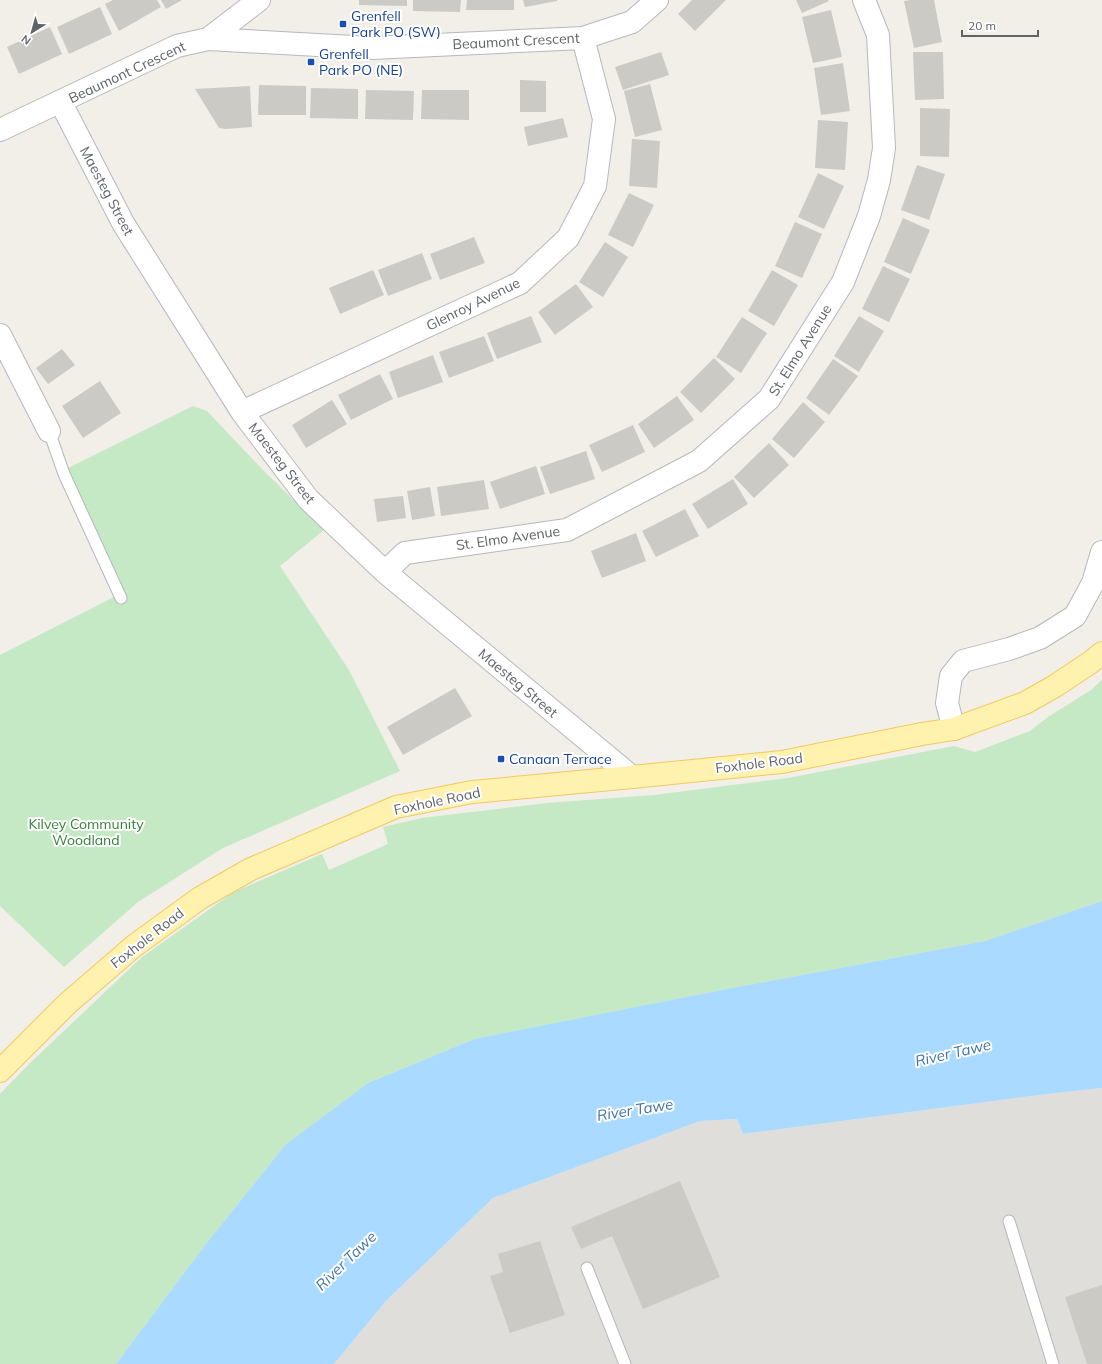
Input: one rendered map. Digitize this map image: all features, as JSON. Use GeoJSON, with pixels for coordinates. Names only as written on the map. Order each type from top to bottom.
{"type":"FeatureCollection","features":[{"type":"Feature","properties":{"kind":"main road","name":"Foxhole Road"},"geometry":{"type":"LineString","coordinates":[[0,1071],[68,1003],[134,946],[200,898],[251,869],[396,807],[472,792],[782,762],[954,729],[1025,703],[1055,686],[1091,662],[1102,652]]}},
{"type":"Feature","properties":{"kind":"street"},"geometry":{"type":"LineString","coordinates":[[208,39],[259,0]]}},
{"type":"Feature","properties":{"kind":"street","name":"Beaumont Crescent"},"geometry":{"type":"LineString","coordinates":[[0,130],[177,46],[208,39],[372,48],[583,38],[632,22],[657,0]]}},
{"type":"Feature","properties":{"kind":"street","name":"St. Elmo Avenue"},"geometry":{"type":"LineString","coordinates":[[385,572],[405,553],[567,530],[699,461],[769,399],[843,282],[869,216],[879,180],[884,148],[878,35],[864,0]]}},
{"type":"Feature","properties":{"kind":"street","name":"Glenroy Avenue"},"geometry":{"type":"LineString","coordinates":[[242,412],[520,283],[568,238],[595,186],[604,119],[583,38]]}},
{"type":"Feature","properties":{"kind":"street","name":"Maesteg Street"},"geometry":{"type":"LineString","coordinates":[[61,102],[123,223],[242,412],[308,499],[385,572],[632,777]]}},
{"type":"Feature","properties":{"kind":"street"},"geometry":{"type":"LineString","coordinates":[[0,335],[49,431]]}},
{"type":"Feature","properties":{"kind":"street"},"geometry":{"type":"LineString","coordinates":[[954,729],[947,703],[951,676],[963,661],[1009,649],[1040,638],[1076,616],[1093,583],[1102,552]]}},
{"type":"Feature","properties":{"kind":"lane"},"geometry":{"type":"LineString","coordinates":[[49,431],[64,474],[121,598]]}},
{"type":"Feature","properties":{"kind":"lane"},"geometry":{"type":"LineString","coordinates":[[1009,1221],[1053,1364]]}},
{"type":"Feature","properties":{"kind":"lane"},"geometry":{"type":"LineString","coordinates":[[587,1268],[624,1364]]}},
{"type":"Feature","properties":{"kind":"shaded area"},"geometry":{"type":"Polygon","coordinates":[[[1102,1088],[1102,1364],[334,1364],[386,1301],[493,1198],[700,1121],[737,1119],[743,1134],[1102,1088]]]}},
{"type":"Feature","properties":{"kind":"green space","name":"Kilvey Community Woodland"},"geometry":{"type":"Polygon","coordinates":[[[193,406],[207,411],[263,470],[324,530],[280,566],[349,670],[400,771],[223,848],[138,902],[64,967],[0,906],[0,655],[114,597],[122,591],[66,469],[193,406]]]}},
{"type":"Feature","properties":{"kind":"green space"},"geometry":{"type":"Polygon","coordinates":[[[1102,680],[1102,901],[985,941],[716,991],[474,1039],[368,1083],[286,1144],[205,1245],[116,1364],[0,1364],[0,1094],[28,1065],[142,957],[234,892],[322,854],[329,870],[388,844],[383,827],[422,818],[547,803],[654,795],[788,778],[954,746],[975,752],[1030,731],[1048,717],[1091,690],[1102,680]]]}},
{"type":"Feature","properties":{"kind":"water","name":"River Tawe"},"geometry":{"type":"Polygon","coordinates":[[[1102,901],[1102,1088],[743,1134],[737,1119],[700,1121],[493,1198],[386,1301],[334,1364],[116,1364],[205,1245],[286,1144],[368,1083],[474,1039],[716,991],[985,941],[1102,901]]]}},
{"type":"Feature","properties":{"kind":"building"},"geometry":{"type":"Polygon","coordinates":[[[113,0],[157,0],[161,7],[119,31],[105,4],[113,0]]]}},
{"type":"Feature","properties":{"kind":"building"},"geometry":{"type":"Polygon","coordinates":[[[161,0],[182,0],[166,9],[161,0]]]}},
{"type":"Feature","properties":{"kind":"building"},"geometry":{"type":"Polygon","coordinates":[[[359,0],[407,0],[407,6],[359,5],[359,0]]]}},
{"type":"Feature","properties":{"kind":"building"},"geometry":{"type":"Polygon","coordinates":[[[413,0],[461,0],[460,12],[413,11],[413,0]]]}},
{"type":"Feature","properties":{"kind":"building"},"geometry":{"type":"Polygon","coordinates":[[[467,0],[514,0],[514,10],[466,10],[467,0]]]}},
{"type":"Feature","properties":{"kind":"building"},"geometry":{"type":"Polygon","coordinates":[[[523,0],[557,0],[557,1],[525,7],[523,0]]]}},
{"type":"Feature","properties":{"kind":"building"},"geometry":{"type":"Polygon","coordinates":[[[692,0],[726,0],[695,31],[678,14],[692,0]]]}},
{"type":"Feature","properties":{"kind":"building"},"geometry":{"type":"Polygon","coordinates":[[[796,0],[828,0],[829,1],[802,13],[796,0]]]}},
{"type":"Feature","properties":{"kind":"building"},"geometry":{"type":"Polygon","coordinates":[[[934,0],[942,42],[914,48],[904,1],[934,0]]]}},
{"type":"Feature","properties":{"kind":"building"},"geometry":{"type":"Polygon","coordinates":[[[100,7],[112,34],[69,54],[57,27],[100,7]]]}},
{"type":"Feature","properties":{"kind":"building"},"geometry":{"type":"Polygon","coordinates":[[[831,10],[842,57],[813,63],[802,17],[831,10]]]}},
{"type":"Feature","properties":{"kind":"building"},"geometry":{"type":"Polygon","coordinates":[[[50,27],[62,54],[19,74],[7,47],[50,27]]]}},
{"type":"Feature","properties":{"kind":"building"},"geometry":{"type":"Polygon","coordinates":[[[661,52],[669,75],[623,90],[615,67],[661,52]]]}},
{"type":"Feature","properties":{"kind":"building"},"geometry":{"type":"Polygon","coordinates":[[[913,52],[943,52],[944,99],[915,100],[913,52]]]}},
{"type":"Feature","properties":{"kind":"building"},"geometry":{"type":"Polygon","coordinates":[[[843,63],[850,111],[821,115],[814,68],[843,63]]]}},
{"type":"Feature","properties":{"kind":"building"},"geometry":{"type":"Polygon","coordinates":[[[520,80],[546,81],[546,112],[520,112],[520,80]]]}},
{"type":"Feature","properties":{"kind":"building"},"geometry":{"type":"Polygon","coordinates":[[[650,84],[662,130],[635,137],[624,91],[650,84]]]}},
{"type":"Feature","properties":{"kind":"building"},"geometry":{"type":"Polygon","coordinates":[[[259,85],[306,86],[306,115],[258,115],[259,85]]]}},
{"type":"Feature","properties":{"kind":"building"},"geometry":{"type":"Polygon","coordinates":[[[250,86],[252,127],[226,129],[219,128],[195,89],[250,86]]]}},
{"type":"Feature","properties":{"kind":"building"},"geometry":{"type":"Polygon","coordinates":[[[311,88],[358,89],[358,119],[310,118],[311,88]]]}},
{"type":"Feature","properties":{"kind":"building"},"geometry":{"type":"Polygon","coordinates":[[[366,90],[414,91],[413,120],[365,119],[366,90]]]}},
{"type":"Feature","properties":{"kind":"building"},"geometry":{"type":"Polygon","coordinates":[[[422,90],[469,90],[469,120],[421,119],[422,90]]]}},
{"type":"Feature","properties":{"kind":"building"},"geometry":{"type":"Polygon","coordinates":[[[920,108],[950,109],[949,157],[920,156],[920,108]]]}},
{"type":"Feature","properties":{"kind":"building"},"geometry":{"type":"Polygon","coordinates":[[[563,118],[568,137],[528,146],[524,127],[563,118]]]}},
{"type":"Feature","properties":{"kind":"building"},"geometry":{"type":"Polygon","coordinates":[[[818,120],[848,122],[845,170],[815,168],[818,120]]]}},
{"type":"Feature","properties":{"kind":"building"},"geometry":{"type":"Polygon","coordinates":[[[632,139],[660,141],[657,188],[629,186],[632,139]]]}},
{"type":"Feature","properties":{"kind":"building"},"geometry":{"type":"Polygon","coordinates":[[[917,165],[945,174],[929,220],[901,210],[917,165]]]}},
{"type":"Feature","properties":{"kind":"building"},"geometry":{"type":"Polygon","coordinates":[[[818,173],[844,186],[824,229],[798,217],[818,173]]]}},
{"type":"Feature","properties":{"kind":"building"},"geometry":{"type":"Polygon","coordinates":[[[629,193],[654,205],[633,247],[608,235],[629,193]]]}},
{"type":"Feature","properties":{"kind":"building"},"geometry":{"type":"Polygon","coordinates":[[[903,218],[930,230],[911,274],[884,262],[903,218]]]}},
{"type":"Feature","properties":{"kind":"building"},"geometry":{"type":"Polygon","coordinates":[[[795,222],[822,234],[802,278],[775,266],[795,222]]]}},
{"type":"Feature","properties":{"kind":"building"},"geometry":{"type":"Polygon","coordinates":[[[474,237],[485,263],[440,280],[430,254],[474,237]]]}},
{"type":"Feature","properties":{"kind":"building"},"geometry":{"type":"Polygon","coordinates":[[[605,242],[628,257],[603,297],[579,282],[605,242]]]}},
{"type":"Feature","properties":{"kind":"building"},"geometry":{"type":"Polygon","coordinates":[[[422,253],[432,279],[388,296],[378,270],[422,253]]]}},
{"type":"Feature","properties":{"kind":"building"},"geometry":{"type":"Polygon","coordinates":[[[883,266],[910,279],[889,322],[862,309],[883,266]]]}},
{"type":"Feature","properties":{"kind":"building"},"geometry":{"type":"Polygon","coordinates":[[[373,270],[384,295],[340,314],[329,288],[373,270]]]}},
{"type":"Feature","properties":{"kind":"building"},"geometry":{"type":"Polygon","coordinates":[[[772,270],[798,285],[774,326],[748,311],[772,270]]]}},
{"type":"Feature","properties":{"kind":"building"},"geometry":{"type":"Polygon","coordinates":[[[576,284],[593,307],[555,335],[538,312],[576,284]]]}},
{"type":"Feature","properties":{"kind":"building"},"geometry":{"type":"Polygon","coordinates":[[[531,316],[542,342],[497,359],[487,333],[531,316]]]}},
{"type":"Feature","properties":{"kind":"building"},"geometry":{"type":"Polygon","coordinates":[[[859,316],[884,331],[859,372],[834,356],[859,316]]]}},
{"type":"Feature","properties":{"kind":"building"},"geometry":{"type":"Polygon","coordinates":[[[742,317],[767,333],[741,373],[716,357],[742,317]]]}},
{"type":"Feature","properties":{"kind":"building"},"geometry":{"type":"Polygon","coordinates":[[[484,336],[494,361],[449,378],[439,352],[484,336]]]}},
{"type":"Feature","properties":{"kind":"building"},"geometry":{"type":"Polygon","coordinates":[[[62,349],[75,365],[48,384],[36,368],[62,349]]]}},
{"type":"Feature","properties":{"kind":"building"},"geometry":{"type":"Polygon","coordinates":[[[433,355],[443,382],[398,398],[389,372],[433,355]]]}},
{"type":"Feature","properties":{"kind":"building"},"geometry":{"type":"Polygon","coordinates":[[[714,358],[735,379],[701,413],[680,392],[714,358]]]}},
{"type":"Feature","properties":{"kind":"building"},"geometry":{"type":"Polygon","coordinates":[[[833,359],[858,376],[829,415],[806,398],[833,359]]]}},
{"type":"Feature","properties":{"kind":"building"},"geometry":{"type":"Polygon","coordinates":[[[380,374],[393,399],[351,420],[338,395],[380,374]]]}},
{"type":"Feature","properties":{"kind":"building"},"geometry":{"type":"Polygon","coordinates":[[[100,381],[121,413],[83,438],[62,406],[100,381]]]}},
{"type":"Feature","properties":{"kind":"building"},"geometry":{"type":"Polygon","coordinates":[[[677,396],[694,420],[654,448],[638,424],[677,396]]]}},
{"type":"Feature","properties":{"kind":"building"},"geometry":{"type":"Polygon","coordinates":[[[332,400],[347,424],[306,448],[292,425],[332,400]]]}},
{"type":"Feature","properties":{"kind":"building"},"geometry":{"type":"Polygon","coordinates":[[[803,402],[825,422],[794,458],[772,439],[803,402]]]}},
{"type":"Feature","properties":{"kind":"building"},"geometry":{"type":"Polygon","coordinates":[[[633,425],[645,452],[602,472],[589,445],[633,425]]]}},
{"type":"Feature","properties":{"kind":"building"},"geometry":{"type":"Polygon","coordinates":[[[769,443],[789,465],[754,498],[734,477],[769,443]]]}},
{"type":"Feature","properties":{"kind":"building"},"geometry":{"type":"Polygon","coordinates":[[[586,451],[595,479],[550,494],[540,467],[586,451]]]}},
{"type":"Feature","properties":{"kind":"building"},"geometry":{"type":"Polygon","coordinates":[[[536,466],[545,494],[500,509],[490,482],[536,466]]]}},
{"type":"Feature","properties":{"kind":"building"},"geometry":{"type":"Polygon","coordinates":[[[733,479],[748,504],[708,529],[692,504],[733,479]]]}},
{"type":"Feature","properties":{"kind":"building"},"geometry":{"type":"Polygon","coordinates":[[[484,480],[489,509],[441,516],[437,487],[484,480]]]}},
{"type":"Feature","properties":{"kind":"building"},"geometry":{"type":"Polygon","coordinates":[[[430,487],[435,516],[412,520],[407,491],[430,487]]]}},
{"type":"Feature","properties":{"kind":"building"},"geometry":{"type":"Polygon","coordinates":[[[403,496],[406,518],[377,522],[374,499],[403,496]]]}},
{"type":"Feature","properties":{"kind":"building"},"geometry":{"type":"Polygon","coordinates":[[[685,509],[699,536],[656,557],[642,531],[685,509]]]}},
{"type":"Feature","properties":{"kind":"building"},"geometry":{"type":"Polygon","coordinates":[[[636,533],[646,561],[602,578],[591,551],[636,533]]]}},
{"type":"Feature","properties":{"kind":"building"},"geometry":{"type":"Polygon","coordinates":[[[455,688],[472,716],[403,755],[387,727],[455,688]]]}},
{"type":"Feature","properties":{"kind":"building"},"geometry":{"type":"Polygon","coordinates":[[[680,1181],[720,1277],[643,1309],[612,1236],[581,1249],[571,1227],[680,1181]]]}},
{"type":"Feature","properties":{"kind":"building"},"geometry":{"type":"Polygon","coordinates":[[[540,1241],[565,1315],[510,1333],[490,1276],[503,1272],[498,1254],[540,1241]]]}},
{"type":"Feature","properties":{"kind":"building"},"geometry":{"type":"Polygon","coordinates":[[[1102,1285],[1102,1364],[1087,1364],[1065,1297],[1102,1285]]]}},
{"type":"Feature","properties":{"kind":"place","name":"Grenfell Park PO (SW)"},"geometry":{"type":"Point","coordinates":[343,24]}},
{"type":"Feature","properties":{"kind":"place","name":"Grenfell Park PO (NE)"},"geometry":{"type":"Point","coordinates":[311,62]}},
{"type":"Feature","properties":{"kind":"place","name":"Canaan Terrace"},"geometry":{"type":"Point","coordinates":[501,759]}}]}
